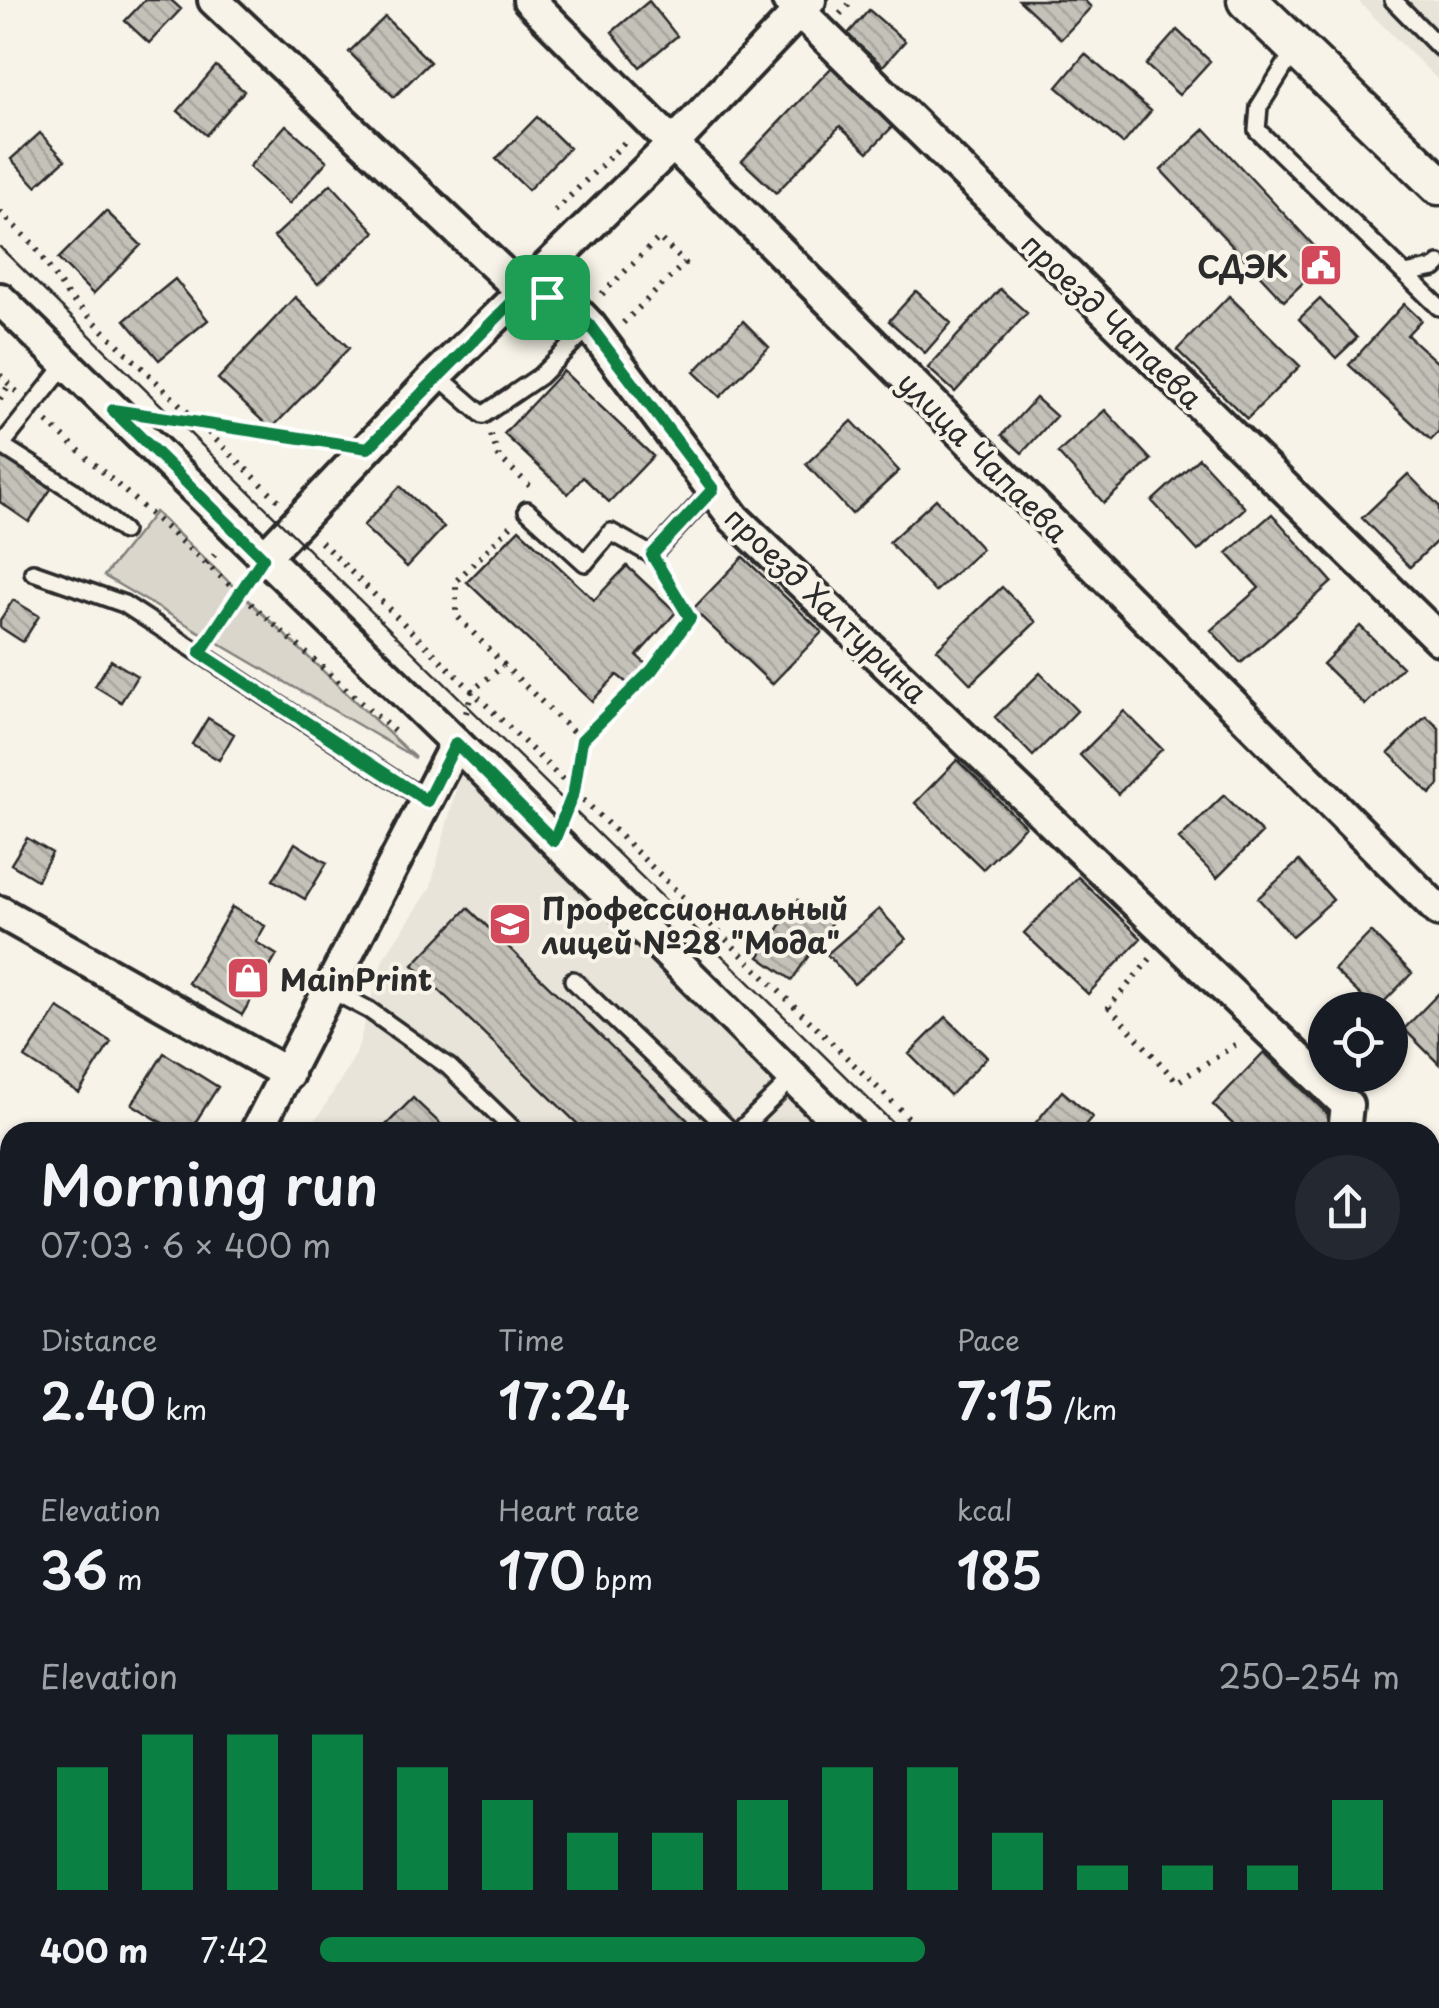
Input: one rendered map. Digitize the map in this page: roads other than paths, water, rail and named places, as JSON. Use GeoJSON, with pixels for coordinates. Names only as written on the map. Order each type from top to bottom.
{"type":"FeatureCollection","features":[{"type":"Feature","properties":{"kind":"street","name":"проезд Халтурина"},"geometry":{"type":"LineString","coordinates":[[214,0],[522,292],[566,301],[604,327],[734,518],[1347,1104],[1345,1122]]}},
{"type":"Feature","properties":{"kind":"street","name":"улица Чапаева"},"geometry":{"type":"LineString","coordinates":[[529,0],[1439,911]]}},
{"type":"Feature","properties":{"kind":"street"},"geometry":{"type":"LineString","coordinates":[[1247,0],[1439,185]]}},
{"type":"Feature","properties":{"kind":"street"},"geometry":{"type":"LineString","coordinates":[[263,558],[437,374],[674,143],[799,4]]}},
{"type":"Feature","properties":{"kind":"street","name":"проезд Чапаева"},"geometry":{"type":"LineString","coordinates":[[799,4],[1439,640]]}},
{"type":"Feature","properties":{"kind":"street"},"geometry":{"type":"LineString","coordinates":[[0,299],[838,1122]]}},
{"type":"Feature","properties":{"kind":"street"},"geometry":{"type":"LineString","coordinates":[[262,1122],[456,743]]}},
{"type":"Feature","properties":{"kind":"street"},"geometry":{"type":"LineString","coordinates":[[0,912],[288,1074]]}},
{"type":"Feature","properties":{"kind":"lane"},"geometry":{"type":"LineString","coordinates":[[1393,0],[1439,47]]}},
{"type":"Feature","properties":{"kind":"lane"},"geometry":{"type":"LineString","coordinates":[[1296,48],[1258,107],[1257,130],[1439,307]]}},
{"type":"Feature","properties":{"kind":"lane"},"geometry":{"type":"LineString","coordinates":[[1406,274],[1439,264]]}},
{"type":"Feature","properties":{"kind":"lane"},"geometry":{"type":"LineString","coordinates":[[437,374],[483,415],[604,327]]}},
{"type":"Feature","properties":{"kind":"lane"},"geometry":{"type":"LineString","coordinates":[[66,364],[1,446],[72,490],[123,530]]}},
{"type":"Feature","properties":{"kind":"lane"},"geometry":{"type":"LineString","coordinates":[[527,510],[585,563],[610,532],[652,555],[713,489]]}},
{"type":"Feature","properties":{"kind":"lane"},"geometry":{"type":"LineString","coordinates":[[33,572],[124,604],[427,801]]}},
{"type":"Feature","properties":{"kind":"lane"},"geometry":{"type":"LineString","coordinates":[[572,980],[724,1122]]}},
{"type":"Feature","properties":{"kind":"lane"},"geometry":{"type":"LineString","coordinates":[[331,990],[368,1010],[450,1067],[506,1122]]}},
{"type":"Feature","properties":{"kind":"lane"},"geometry":{"type":"LineString","coordinates":[[746,1122],[793,1078]]}},
{"type":"Feature","properties":{"kind":"tram line"},"geometry":{"type":"LineString","coordinates":[[0,247],[892,1122]]}},
{"type":"Feature","properties":{"kind":"place","name":"СДЭК"},"geometry":{"type":"Point","coordinates":[1321,265]}},
{"type":"Feature","properties":{"kind":"place","name":"Профессиональный лицей №28 \"Мода\""},"geometry":{"type":"Point","coordinates":[510,924]}},
{"type":"Feature","properties":{"kind":"place","name":"MainPrint"},"geometry":{"type":"Point","coordinates":[248,978]}}]}
